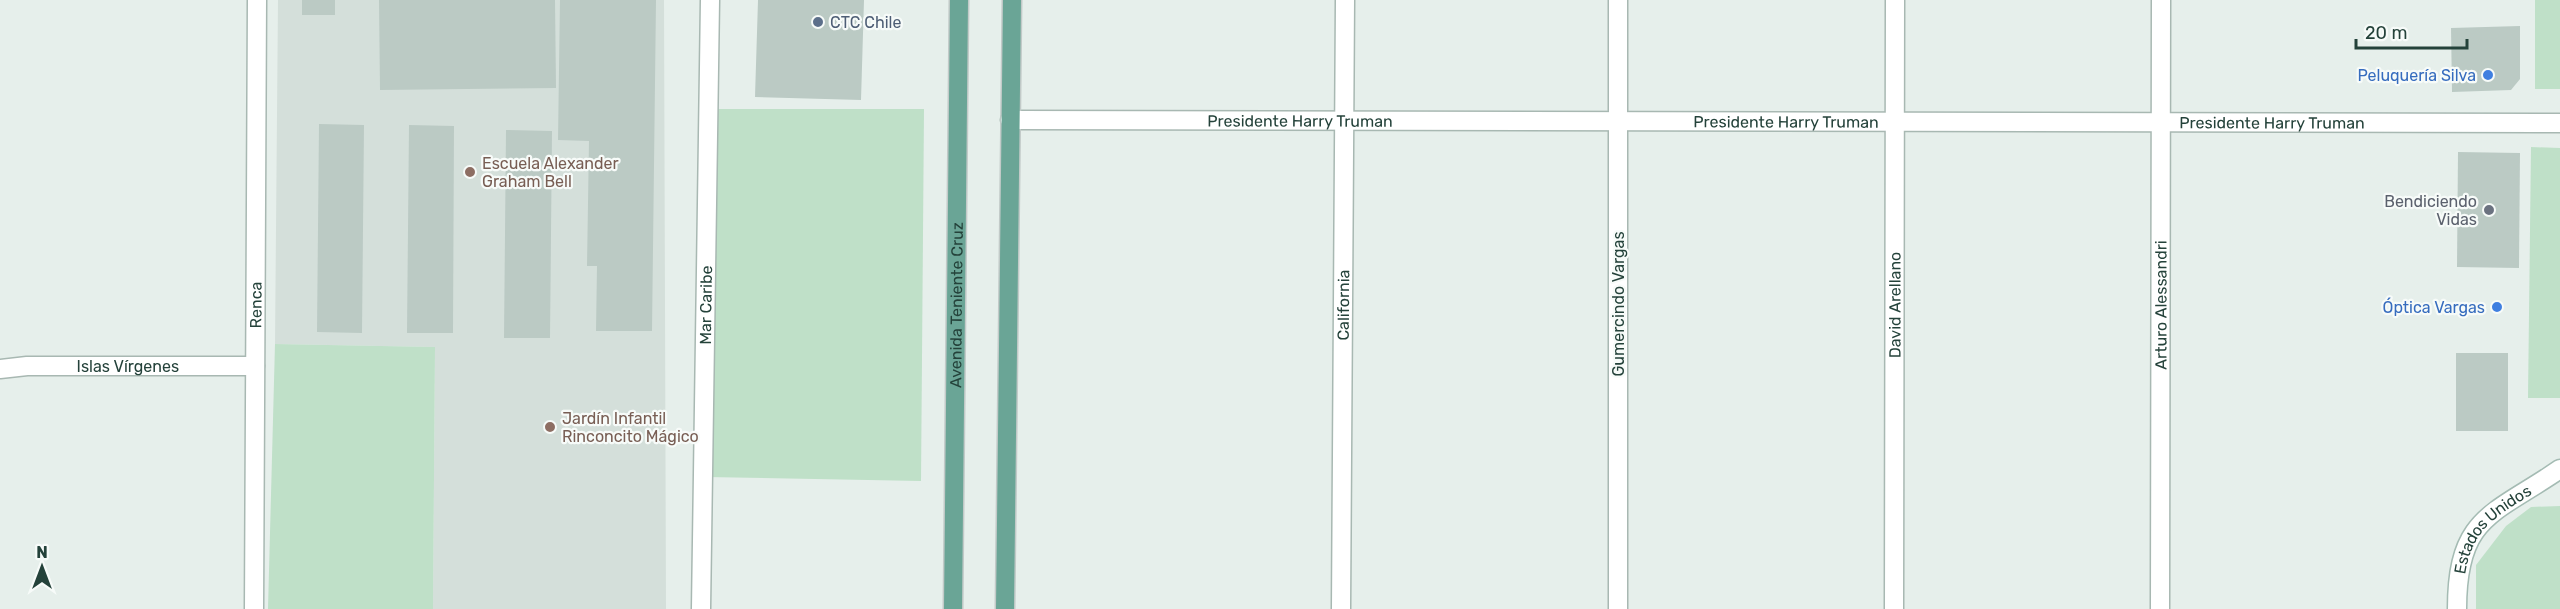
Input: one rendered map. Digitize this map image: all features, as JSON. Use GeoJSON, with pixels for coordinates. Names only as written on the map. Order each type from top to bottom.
{"type":"FeatureCollection","features":[{"type":"Feature","properties":{"kind":"main road","name":"Avenida Teniente Cruz"},"geometry":{"type":"LineString","coordinates":[[953,609],[959,0]]}},
{"type":"Feature","properties":{"kind":"main road"},"geometry":{"type":"LineString","coordinates":[[1005,609],[1012,0]]}},
{"type":"Feature","properties":{"kind":"street","name":"Renca"},"geometry":{"type":"LineString","coordinates":[[254,609],[258,0]]}},
{"type":"Feature","properties":{"kind":"street","name":"Mar Caribe"},"geometry":{"type":"LineString","coordinates":[[701,609],[710,0]]}},
{"type":"Feature","properties":{"kind":"street","name":"California"},"geometry":{"type":"LineString","coordinates":[[1341,609],[1345,0]]}},
{"type":"Feature","properties":{"kind":"street","name":"Gumercindo Vargas"},"geometry":{"type":"LineString","coordinates":[[1618,0],[1618,609]]}},
{"type":"Feature","properties":{"kind":"street","name":"David Arellano"},"geometry":{"type":"LineString","coordinates":[[1894,609],[1895,0]]}},
{"type":"Feature","properties":{"kind":"street","name":"Arturo Alessandri"},"geometry":{"type":"LineString","coordinates":[[2160,609],[2161,0]]}},
{"type":"Feature","properties":{"kind":"street","name":"Presidente Harry Truman"},"geometry":{"type":"LineString","coordinates":[[1010,120],[2560,123]]}},
{"type":"Feature","properties":{"kind":"street","name":"Islas Vírgenes"},"geometry":{"type":"LineString","coordinates":[[0,369],[27,366],[255,366]]}},
{"type":"Feature","properties":{"kind":"street","name":"Estados Unidos"},"geometry":{"type":"LineString","coordinates":[[2457,609],[2460,563],[2472,536],[2497,508],[2560,469]]}},
{"type":"Feature","properties":{"kind":"street"},"geometry":{"type":"LineString","coordinates":[[2535,485],[2560,481]]}},
{"type":"Feature","properties":{"kind":"shaded area","name":"Escuela Alexander Graham Bell"},"geometry":{"type":"Polygon","coordinates":[[[278,0],[664,0],[666,609],[433,609],[435,347],[275,344],[278,0]]]}},
{"type":"Feature","properties":{"kind":"green space"},"geometry":{"type":"Polygon","coordinates":[[[2535,0],[2560,0],[2560,89],[2535,89],[2535,0]]]}},
{"type":"Feature","properties":{"kind":"green space"},"geometry":{"type":"Polygon","coordinates":[[[711,109],[924,109],[921,481],[706,477],[711,109]]]}},
{"type":"Feature","properties":{"kind":"green space"},"geometry":{"type":"Polygon","coordinates":[[[2531,147],[2560,148],[2560,398],[2528,398],[2531,147]]]}},
{"type":"Feature","properties":{"kind":"green space"},"geometry":{"type":"Polygon","coordinates":[[[275,344],[435,347],[433,609],[268,609],[275,344]]]}},
{"type":"Feature","properties":{"kind":"green space"},"geometry":{"type":"Polygon","coordinates":[[[2560,506],[2560,609],[2476,609],[2476,565],[2506,526],[2531,507],[2560,506]]]}},
{"type":"Feature","properties":{"kind":"building"},"geometry":{"type":"Polygon","coordinates":[[[302,0],[335,0],[335,15],[302,15],[302,0]]]}},
{"type":"Feature","properties":{"kind":"building"},"geometry":{"type":"Polygon","coordinates":[[[379,0],[555,0],[556,88],[380,90],[379,0]]]}},
{"type":"Feature","properties":{"kind":"building"},"geometry":{"type":"Polygon","coordinates":[[[560,0],[656,0],[652,331],[596,331],[597,266],[587,266],[589,141],[558,140],[560,0]]]}},
{"type":"Feature","properties":{"kind":"building"},"geometry":{"type":"Polygon","coordinates":[[[758,0],[864,0],[861,100],[755,97],[758,0]]]}},
{"type":"Feature","properties":{"kind":"building"},"geometry":{"type":"Polygon","coordinates":[[[2520,26],[2520,79],[2511,90],[2452,92],[2451,28],[2520,26]]]}},
{"type":"Feature","properties":{"kind":"building"},"geometry":{"type":"Polygon","coordinates":[[[319,124],[364,125],[362,333],[317,332],[319,124]]]}},
{"type":"Feature","properties":{"kind":"building"},"geometry":{"type":"Polygon","coordinates":[[[409,125],[454,126],[453,333],[407,333],[409,125]]]}},
{"type":"Feature","properties":{"kind":"building"},"geometry":{"type":"Polygon","coordinates":[[[506,130],[552,131],[550,338],[504,338],[506,130]]]}},
{"type":"Feature","properties":{"kind":"building","name":"Bendiciendo Vidas"},"geometry":{"type":"Polygon","coordinates":[[[2458,152],[2520,153],[2519,268],[2457,267],[2458,152]]]}},
{"type":"Feature","properties":{"kind":"building"},"geometry":{"type":"Polygon","coordinates":[[[2456,353],[2508,353],[2508,431],[2456,431],[2456,353]]]}},
{"type":"Feature","properties":{"kind":"place","name":"CTC Chile"},"geometry":{"type":"Point","coordinates":[818,22]}},
{"type":"Feature","properties":{"kind":"place","name":"Peluquería Silva"},"geometry":{"type":"Point","coordinates":[2488,75]}},
{"type":"Feature","properties":{"kind":"place","name":"Escuela Alexander Graham Bell"},"geometry":{"type":"Point","coordinates":[470,172]}},
{"type":"Feature","properties":{"kind":"place","name":"Bendiciendo Vidas"},"geometry":{"type":"Point","coordinates":[2489,210]}},
{"type":"Feature","properties":{"kind":"place","name":"Óptica Vargas"},"geometry":{"type":"Point","coordinates":[2497,307]}},
{"type":"Feature","properties":{"kind":"place","name":"Jardín Infantil Rinconcito Mágico"},"geometry":{"type":"Point","coordinates":[550,427]}}]}
